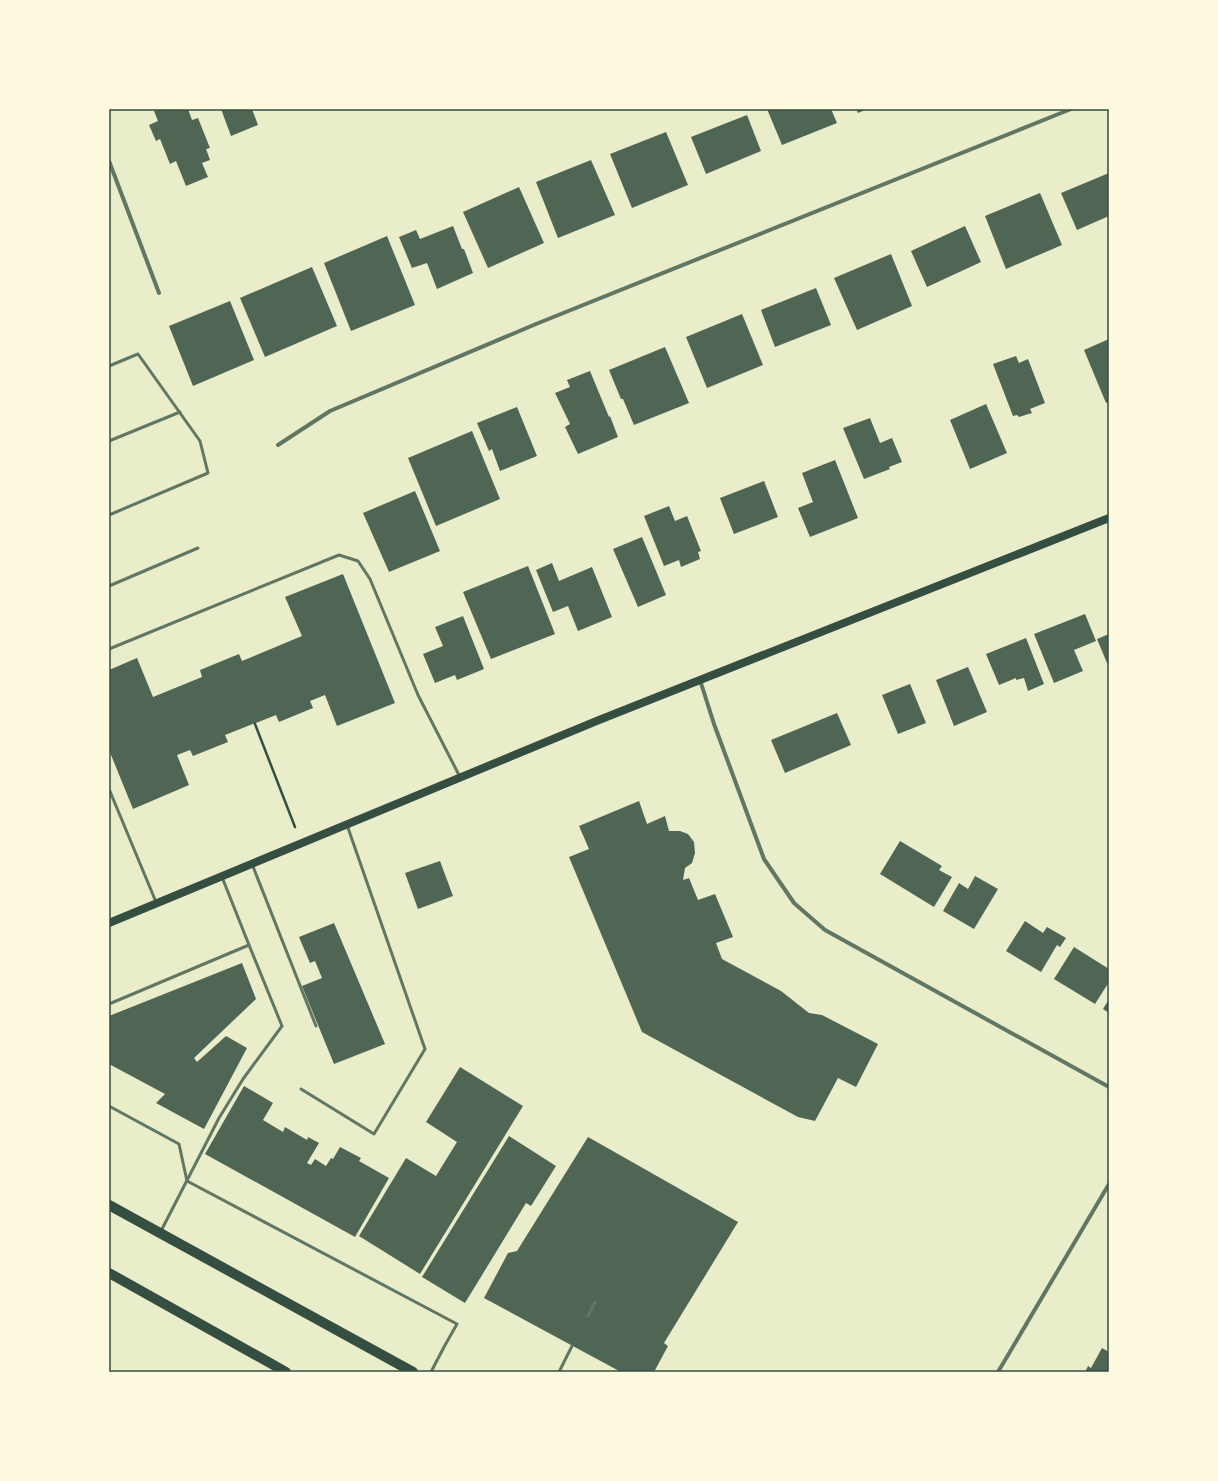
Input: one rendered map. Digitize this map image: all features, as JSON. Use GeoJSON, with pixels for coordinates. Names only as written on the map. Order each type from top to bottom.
{"type":"FeatureCollection","features":[{"type":"Feature","properties":{"kind":"main road"},"geometry":{"type":"LineString","coordinates":[[109,924],[599,720],[1109,518]]}},
{"type":"Feature","properties":{"kind":"main road"},"geometry":{"type":"LineString","coordinates":[[109,1205],[413,1372]]}},
{"type":"Feature","properties":{"kind":"main road"},"geometry":{"type":"LineString","coordinates":[[109,1273],[274,1369],[286,1372]]}},
{"type":"Feature","properties":{"kind":"street"},"geometry":{"type":"LineString","coordinates":[[278,445],[330,410],[536,324],[1071,109]]}},
{"type":"Feature","properties":{"kind":"street"},"geometry":{"type":"LineString","coordinates":[[109,161],[159,293]]}},
{"type":"Feature","properties":{"kind":"street"},"geometry":{"type":"LineString","coordinates":[[700,680],[714,724],[764,859],[794,903],[825,930],[1109,1087]]}},
{"type":"Feature","properties":{"kind":"street"},"geometry":{"type":"LineString","coordinates":[[998,1372],[1109,1184]]}},
{"type":"Feature","properties":{"kind":"lane"},"geometry":{"type":"LineString","coordinates":[[109,366],[138,354],[200,441],[208,473],[109,515]]}},
{"type":"Feature","properties":{"kind":"lane"},"geometry":{"type":"LineString","coordinates":[[109,441],[180,412]]}},
{"type":"Feature","properties":{"kind":"lane"},"geometry":{"type":"LineString","coordinates":[[109,586],[198,548]]}},
{"type":"Feature","properties":{"kind":"lane"},"geometry":{"type":"LineString","coordinates":[[109,649],[339,555],[358,561],[370,579],[418,695],[460,777]]}},
{"type":"Feature","properties":{"kind":"lane"},"geometry":{"type":"LineString","coordinates":[[109,789],[157,904]]}},
{"type":"Feature","properties":{"kind":"lane"},"geometry":{"type":"LineString","coordinates":[[301,1089],[374,1134],[425,1049],[347,825]]}},
{"type":"Feature","properties":{"kind":"lane"},"geometry":{"type":"LineString","coordinates":[[252,864],[316,1026]]}},
{"type":"Feature","properties":{"kind":"lane"},"geometry":{"type":"LineString","coordinates":[[160,1233],[219,1118],[243,1079],[282,1026],[222,877]]}},
{"type":"Feature","properties":{"kind":"lane"},"geometry":{"type":"LineString","coordinates":[[109,1004],[249,945]]}},
{"type":"Feature","properties":{"kind":"lane"},"geometry":{"type":"LineString","coordinates":[[109,1106],[179,1144],[187,1181],[457,1324],[431,1372]]}},
{"type":"Feature","properties":{"kind":"lane"},"geometry":{"type":"LineString","coordinates":[[588,1316],[595,1302]]}},
{"type":"Feature","properties":{"kind":"lane"},"geometry":{"type":"LineString","coordinates":[[559,1372],[572,1346]]}},
{"type":"Feature","properties":{"kind":"path"},"geometry":{"type":"LineString","coordinates":[[255,724],[302,844]]}},
{"type":"Feature","properties":{"kind":"building"},"geometry":{"type":"Polygon","coordinates":[[[158,109],[188,109],[192,120],[198,118],[210,148],[206,149],[210,160],[202,163],[208,177],[186,186],[176,161],[170,164],[160,139],[156,141],[149,125],[158,121],[154,111],[158,109]]]}},
{"type":"Feature","properties":{"kind":"building"},"geometry":{"type":"Polygon","coordinates":[[[221,109],[252,109],[258,125],[231,136],[221,109]]]}},
{"type":"Feature","properties":{"kind":"building"},"geometry":{"type":"Polygon","coordinates":[[[767,109],[831,109],[837,123],[782,145],[767,109]]]}},
{"type":"Feature","properties":{"kind":"building"},"geometry":{"type":"Polygon","coordinates":[[[856,109],[867,109],[858,113],[856,109]]]}},
{"type":"Feature","properties":{"kind":"building"},"geometry":{"type":"Polygon","coordinates":[[[747,115],[761,151],[706,174],[691,137],[747,115]]]}},
{"type":"Feature","properties":{"kind":"building"},"geometry":{"type":"Polygon","coordinates":[[[666,132],[688,185],[632,208],[610,154],[666,132]]]}},
{"type":"Feature","properties":{"kind":"building"},"geometry":{"type":"Polygon","coordinates":[[[591,160],[615,215],[558,238],[536,182],[591,160]]]}},
{"type":"Feature","properties":{"kind":"building"},"geometry":{"type":"Polygon","coordinates":[[[1109,173],[1109,216],[1077,230],[1061,193],[1109,173]]]}},
{"type":"Feature","properties":{"kind":"building"},"geometry":{"type":"Polygon","coordinates":[[[519,187],[544,243],[488,268],[463,212],[519,187]]]}},
{"type":"Feature","properties":{"kind":"building"},"geometry":{"type":"Polygon","coordinates":[[[1040,193],[1062,245],[1006,269],[985,216],[1040,193]]]}},
{"type":"Feature","properties":{"kind":"building"},"geometry":{"type":"Polygon","coordinates":[[[453,226],[473,273],[437,289],[427,263],[412,268],[399,237],[416,230],[420,239],[453,226]]]}},
{"type":"Feature","properties":{"kind":"building"},"geometry":{"type":"Polygon","coordinates":[[[965,226],[981,262],[927,287],[911,251],[965,226]]]}},
{"type":"Feature","properties":{"kind":"building"},"geometry":{"type":"Polygon","coordinates":[[[387,236],[415,305],[351,331],[324,263],[387,236]]]}},
{"type":"Feature","properties":{"kind":"building"},"geometry":{"type":"Polygon","coordinates":[[[891,254],[912,306],[857,330],[834,278],[891,254]]]}},
{"type":"Feature","properties":{"kind":"building"},"geometry":{"type":"Polygon","coordinates":[[[312,267],[337,326],[265,357],[240,298],[312,267]]]}},
{"type":"Feature","properties":{"kind":"building"},"geometry":{"type":"Polygon","coordinates":[[[816,288],[831,325],[775,347],[761,310],[816,288]]]}},
{"type":"Feature","properties":{"kind":"building"},"geometry":{"type":"Polygon","coordinates":[[[230,301],[254,360],[193,386],[169,326],[230,301]]]}},
{"type":"Feature","properties":{"kind":"building"},"geometry":{"type":"Polygon","coordinates":[[[742,314],[763,365],[707,388],[686,337],[742,314]]]}},
{"type":"Feature","properties":{"kind":"building"},"geometry":{"type":"Polygon","coordinates":[[[1109,339],[1109,402],[1106,403],[1084,350],[1109,339]]]}},
{"type":"Feature","properties":{"kind":"building"},"geometry":{"type":"Polygon","coordinates":[[[665,347],[689,403],[634,425],[609,370],[665,347]]]}},
{"type":"Feature","properties":{"kind":"building"},"geometry":{"type":"Polygon","coordinates":[[[1016,356],[1019,363],[1028,359],[1045,403],[1030,409],[1032,413],[1019,417],[1017,415],[1013,416],[993,364],[1016,356]]]}},
{"type":"Feature","properties":{"kind":"building"},"geometry":{"type":"Polygon","coordinates":[[[590,371],[618,437],[578,454],[565,427],[570,424],[555,393],[570,387],[567,380],[590,371]]]}},
{"type":"Feature","properties":{"kind":"building"},"geometry":{"type":"Polygon","coordinates":[[[986,404],[1007,453],[970,469],[950,420],[986,404]]]}},
{"type":"Feature","properties":{"kind":"building"},"geometry":{"type":"Polygon","coordinates":[[[517,407],[537,456],[500,471],[492,449],[489,451],[477,423],[517,407]]]}},
{"type":"Feature","properties":{"kind":"building"},"geometry":{"type":"Polygon","coordinates":[[[870,418],[880,443],[892,438],[902,462],[889,467],[890,469],[864,479],[843,428],[870,418]]]}},
{"type":"Feature","properties":{"kind":"building"},"geometry":{"type":"Polygon","coordinates":[[[472,431],[500,499],[436,526],[408,458],[472,431]]]}},
{"type":"Feature","properties":{"kind":"building"},"geometry":{"type":"Polygon","coordinates":[[[835,460],[858,518],[810,537],[798,508],[813,502],[802,473],[835,460]]]}},
{"type":"Feature","properties":{"kind":"building"},"geometry":{"type":"Polygon","coordinates":[[[764,481],[778,517],[734,534],[720,498],[764,481]]]}},
{"type":"Feature","properties":{"kind":"building"},"geometry":{"type":"Polygon","coordinates":[[[415,491],[440,551],[389,572],[363,513],[415,491]]]}},
{"type":"Feature","properties":{"kind":"building"},"geometry":{"type":"Polygon","coordinates":[[[669,506],[675,521],[687,516],[701,551],[698,552],[700,559],[681,567],[679,560],[664,566],[644,516],[669,506]]]}},
{"type":"Feature","properties":{"kind":"building"},"geometry":{"type":"Polygon","coordinates":[[[642,537],[666,595],[638,607],[613,549],[642,537]]]}},
{"type":"Feature","properties":{"kind":"building"},"geometry":{"type":"Polygon","coordinates":[[[552,563],[559,581],[592,567],[612,617],[578,631],[568,606],[553,612],[536,570],[552,563]]]}},
{"type":"Feature","properties":{"kind":"building"},"geometry":{"type":"Polygon","coordinates":[[[528,566],[555,634],[491,659],[463,592],[528,566]]]}},
{"type":"Feature","properties":{"kind":"building"},"geometry":{"type":"Polygon","coordinates":[[[343,574],[395,703],[337,726],[325,695],[310,701],[313,708],[279,722],[276,715],[225,735],[228,742],[193,756],[190,750],[177,755],[189,785],[133,809],[109,750],[109,670],[137,658],[153,697],[202,677],[200,670],[239,654],[242,661],[302,636],[285,597],[343,574]]]}},
{"type":"Feature","properties":{"kind":"building"},"geometry":{"type":"Polygon","coordinates":[[[1085,614],[1096,641],[1074,650],[1083,671],[1054,683],[1034,634],[1085,614]]]}},
{"type":"Feature","properties":{"kind":"building"},"geometry":{"type":"Polygon","coordinates":[[[463,616],[484,669],[457,680],[455,675],[435,683],[423,654],[443,646],[435,627],[463,616]]]}},
{"type":"Feature","properties":{"kind":"building"},"geometry":{"type":"Polygon","coordinates":[[[1109,634],[1109,662],[1107,663],[1097,639],[1109,634]]]}},
{"type":"Feature","properties":{"kind":"building"},"geometry":{"type":"Polygon","coordinates":[[[1026,638],[1044,684],[1028,691],[1024,678],[1016,680],[1016,678],[999,685],[986,654],[1026,638]]]}},
{"type":"Feature","properties":{"kind":"building"},"geometry":{"type":"Polygon","coordinates":[[[968,667],[987,712],[954,726],[936,680],[968,667]]]}},
{"type":"Feature","properties":{"kind":"building"},"geometry":{"type":"Polygon","coordinates":[[[910,684],[926,723],[898,734],[882,695],[910,684]]]}},
{"type":"Feature","properties":{"kind":"building"},"geometry":{"type":"Polygon","coordinates":[[[837,713],[851,745],[785,773],[771,740],[837,713]]]}},
{"type":"Feature","properties":{"kind":"building"},"geometry":{"type":"Polygon","coordinates":[[[639,801],[647,824],[665,816],[669,831],[680,831],[688,834],[694,842],[695,853],[692,863],[685,868],[683,880],[689,878],[698,900],[715,894],[733,937],[716,943],[722,959],[781,991],[809,1013],[822,1015],[878,1044],[856,1087],[838,1078],[815,1121],[798,1117],[642,1032],[569,857],[589,849],[579,826],[639,801]]]}},
{"type":"Feature","properties":{"kind":"building"},"geometry":{"type":"Polygon","coordinates":[[[900,841],[942,866],[939,870],[952,877],[934,907],[880,874],[900,841]]]}},
{"type":"Feature","properties":{"kind":"building"},"geometry":{"type":"Polygon","coordinates":[[[440,861],[453,896],[418,909],[405,873],[440,861]]]}},
{"type":"Feature","properties":{"kind":"building"},"geometry":{"type":"Polygon","coordinates":[[[975,876],[998,889],[974,929],[943,911],[959,883],[968,889],[975,876]]]}},
{"type":"Feature","properties":{"kind":"building"},"geometry":{"type":"Polygon","coordinates":[[[1025,921],[1043,933],[1047,927],[1066,938],[1060,947],[1057,945],[1041,972],[1006,951],[1025,921]]]}},
{"type":"Feature","properties":{"kind":"building"},"geometry":{"type":"Polygon","coordinates":[[[334,923],[385,1044],[334,1064],[302,986],[322,978],[315,961],[310,963],[299,937],[334,923]]]}},
{"type":"Feature","properties":{"kind":"building"},"geometry":{"type":"Polygon","coordinates":[[[1074,947],[1109,969],[1109,982],[1095,1004],[1054,979],[1074,947]]]}},
{"type":"Feature","properties":{"kind":"building"},"geometry":{"type":"Polygon","coordinates":[[[242,963],[256,999],[194,1058],[197,1062],[226,1036],[247,1048],[204,1129],[156,1103],[165,1094],[109,1064],[109,1016],[242,963]]]}},
{"type":"Feature","properties":{"kind":"building"},"geometry":{"type":"Polygon","coordinates":[[[1109,999],[1109,1013],[1103,1009],[1109,999]]]}},
{"type":"Feature","properties":{"kind":"building"},"geometry":{"type":"Polygon","coordinates":[[[460,1067],[523,1106],[420,1274],[359,1236],[406,1158],[436,1176],[457,1142],[426,1122],[460,1067]]]}},
{"type":"Feature","properties":{"kind":"building"},"geometry":{"type":"Polygon","coordinates":[[[244,1086],[273,1103],[263,1120],[283,1132],[285,1127],[307,1140],[308,1137],[319,1143],[307,1163],[311,1165],[315,1159],[326,1166],[331,1158],[333,1159],[340,1147],[361,1158],[359,1161],[389,1178],[355,1237],[205,1154],[244,1086]]]}},
{"type":"Feature","properties":{"kind":"building"},"geometry":{"type":"Polygon","coordinates":[[[509,1136],[556,1166],[531,1206],[526,1203],[465,1303],[422,1277],[509,1136]]]}},
{"type":"Feature","properties":{"kind":"building"},"geometry":{"type":"Polygon","coordinates":[[[588,1137],[738,1222],[664,1343],[668,1346],[654,1372],[621,1372],[484,1298],[508,1253],[517,1251],[588,1137]]]}},
{"type":"Feature","properties":{"kind":"building"},"geometry":{"type":"Polygon","coordinates":[[[1102,1348],[1109,1352],[1109,1372],[1085,1372],[1088,1366],[1091,1368],[1102,1348]]]}}]}
